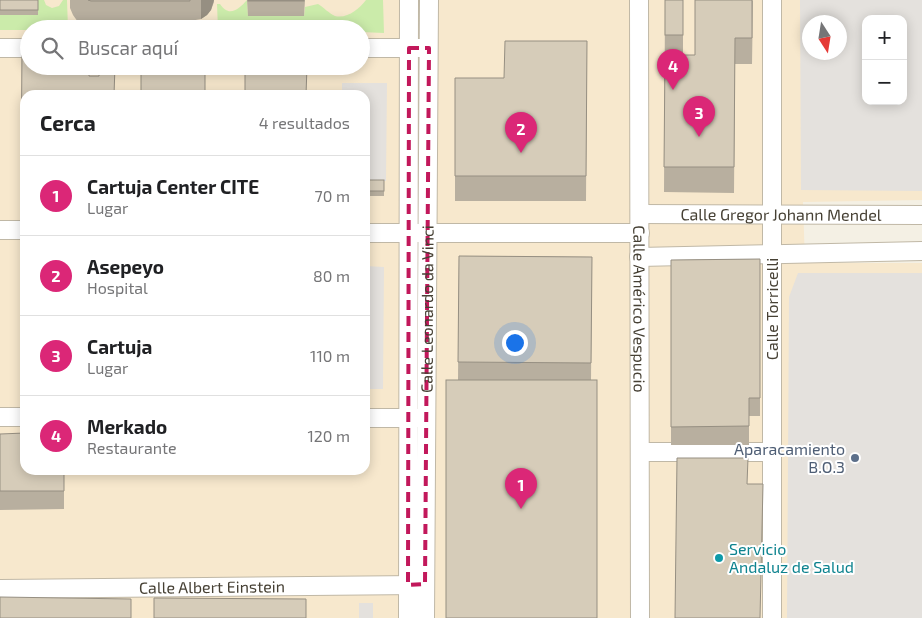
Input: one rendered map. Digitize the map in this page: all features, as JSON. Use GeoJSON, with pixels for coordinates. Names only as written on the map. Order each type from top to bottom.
{"type":"FeatureCollection","features":[{"type":"Feature","properties":{"kind":"street","name":"Calle Leonardo da Vinci"},"geometry":{"type":"LineString","coordinates":[[409,0],[408,418],[416,585],[425,618]]}},
{"type":"Feature","properties":{"kind":"street","name":"Calle Leonardo da Vinci"},"geometry":{"type":"LineString","coordinates":[[408,618],[416,585],[426,418],[429,0]]}},
{"type":"Feature","properties":{"kind":"street","name":"Calle Américo Vespucio"},"geometry":{"type":"LineString","coordinates":[[640,0],[640,618]]}},
{"type":"Feature","properties":{"kind":"street","name":"Calle Torricelli"},"geometry":{"type":"LineString","coordinates":[[772,0],[772,618]]}},
{"type":"Feature","properties":{"kind":"street"},"geometry":{"type":"LineString","coordinates":[[0,48],[20,48]]}},
{"type":"Feature","properties":{"kind":"street"},"geometry":{"type":"LineString","coordinates":[[370,48],[429,48]]}},
{"type":"Feature","properties":{"kind":"street","name":"Calle Gregor Johann Mendel"},"geometry":{"type":"LineString","coordinates":[[640,214],[922,215]]}},
{"type":"Feature","properties":{"kind":"street"},"geometry":{"type":"LineString","coordinates":[[0,230],[20,230]]}},
{"type":"Feature","properties":{"kind":"street"},"geometry":{"type":"LineString","coordinates":[[370,233],[640,233]]}},
{"type":"Feature","properties":{"kind":"street"},"geometry":{"type":"LineString","coordinates":[[639,257],[922,251]]}},
{"type":"Feature","properties":{"kind":"street"},"geometry":{"type":"LineString","coordinates":[[0,417],[20,417]]}},
{"type":"Feature","properties":{"kind":"street"},"geometry":{"type":"LineString","coordinates":[[370,418],[426,418]]}},
{"type":"Feature","properties":{"kind":"street"},"geometry":{"type":"LineString","coordinates":[[640,452],[772,452]]}},
{"type":"Feature","properties":{"kind":"street","name":"Calle Albert Einstein"},"geometry":{"type":"LineString","coordinates":[[0,589],[416,585]]}},
{"type":"Feature","properties":{"kind":"highlighted area"},"geometry":{"type":"Polygon","coordinates":[[[409,48],[429,48],[425,584],[408,585],[409,48]]]}},
{"type":"Feature","properties":{"kind":"shaded area"},"geometry":{"type":"Polygon","coordinates":[[[0,0],[922,0],[922,200],[803,202],[805,263],[922,263],[922,618],[0,618],[0,0]]]}},
{"type":"Feature","properties":{"kind":"shaded area"},"geometry":{"type":"Polygon","coordinates":[[[800,0],[922,0],[922,191],[801,190],[800,0]]]}},
{"type":"Feature","properties":{"kind":"shaded area"},"geometry":{"type":"Polygon","coordinates":[[[342,83],[387,83],[386,181],[370,181],[370,90],[342,90],[342,83]]]}},
{"type":"Feature","properties":{"kind":"shaded area"},"geometry":{"type":"Polygon","coordinates":[[[370,266],[384,267],[383,389],[370,389],[370,266]]]}},
{"type":"Feature","properties":{"kind":"shaded area","name":"Aparacamiento B.O.3"},"geometry":{"type":"Polygon","coordinates":[[[798,273],[922,273],[922,618],[787,618],[789,297],[798,273]]]}},
{"type":"Feature","properties":{"kind":"shaded area"},"geometry":{"type":"Polygon","coordinates":[[[359,603],[373,603],[373,618],[359,618],[359,603]]]}},
{"type":"Feature","properties":{"kind":"green space"},"geometry":{"type":"Polygon","coordinates":[[[38,0],[44,0],[46,5],[52,8],[59,6],[63,0],[67,0],[68,20],[20,20],[20,30],[0,30],[0,15],[38,15],[38,0]]]}},
{"type":"Feature","properties":{"kind":"green space"},"geometry":{"type":"Polygon","coordinates":[[[247,0],[248,16],[304,16],[305,7],[318,4],[339,17],[360,7],[366,0],[383,0],[384,33],[370,32],[370,20],[218,20],[217,4],[220,4],[227,11],[234,11],[247,0]]]}},
{"type":"Feature","properties":{"kind":"building"},"geometry":{"type":"Polygon","coordinates":[[[0,0],[38,0],[38,10],[0,10],[0,0]]]}},
{"type":"Feature","properties":{"kind":"building"},"geometry":{"type":"Polygon","coordinates":[[[88,0],[190,0],[190,1],[91,1],[88,0]]]}},
{"type":"Feature","properties":{"kind":"building"},"geometry":{"type":"Polygon","coordinates":[[[304,0],[304,1],[248,1],[304,0]]]}},
{"type":"Feature","properties":{"kind":"building"},"geometry":{"type":"Polygon","coordinates":[[[665,0],[683,0],[683,35],[665,35],[665,0]]]}},
{"type":"Feature","properties":{"kind":"building"},"geometry":{"type":"Polygon","coordinates":[[[695,0],[752,0],[752,38],[735,38],[734,167],[664,167],[665,55],[695,55],[695,0]]]}},
{"type":"Feature","properties":{"kind":"building"},"geometry":{"type":"Polygon","coordinates":[[[505,41],[587,41],[586,176],[455,176],[455,78],[504,78],[505,41]]]}},
{"type":"Feature","properties":{"kind":"building"},"geometry":{"type":"Polygon","coordinates":[[[22,75],[115,75],[114,90],[22,90],[22,75]]]}},
{"type":"Feature","properties":{"kind":"building"},"geometry":{"type":"Polygon","coordinates":[[[141,75],[205,75],[205,90],[141,90],[141,75]]]}},
{"type":"Feature","properties":{"kind":"building"},"geometry":{"type":"Polygon","coordinates":[[[245,75],[307,75],[306,90],[245,90],[245,75]]]}},
{"type":"Feature","properties":{"kind":"building"},"geometry":{"type":"Polygon","coordinates":[[[370,180],[384,180],[384,191],[370,191],[370,180]]]}},
{"type":"Feature","properties":{"kind":"building"},"geometry":{"type":"Polygon","coordinates":[[[459,256],[592,257],[591,363],[458,362],[459,256]]]}},
{"type":"Feature","properties":{"kind":"building"},"geometry":{"type":"Polygon","coordinates":[[[760,259],[760,398],[749,398],[749,426],[671,427],[671,260],[760,259]]]}},
{"type":"Feature","properties":{"kind":"building"},"geometry":{"type":"Polygon","coordinates":[[[446,380],[597,380],[597,618],[446,618],[446,380]]]}},
{"type":"Feature","properties":{"kind":"building"},"geometry":{"type":"Polygon","coordinates":[[[20,433],[20,475],[64,475],[64,491],[0,491],[0,434],[20,433]]]}},
{"type":"Feature","properties":{"kind":"building","name":"Servicio Andaluz de Salud"},"geometry":{"type":"Polygon","coordinates":[[[677,458],[748,458],[747,484],[763,484],[760,618],[675,618],[677,458]]]}},
{"type":"Feature","properties":{"kind":"building"},"geometry":{"type":"Polygon","coordinates":[[[0,597],[131,599],[131,618],[0,618],[0,597]]]}},
{"type":"Feature","properties":{"kind":"building"},"geometry":{"type":"Polygon","coordinates":[[[154,598],[306,599],[306,618],[154,618],[154,598]]]}},
{"type":"Feature","properties":{"kind":"place","name":"Merkado"},"geometry":{"type":"Point","coordinates":[673,90]}},
{"type":"Feature","properties":{"kind":"place","name":"Cartuja"},"geometry":{"type":"Point","coordinates":[699,137]}},
{"type":"Feature","properties":{"kind":"place","name":"Asepeyo"},"geometry":{"type":"Point","coordinates":[521,153]}},
{"type":"Feature","properties":{"kind":"place","name":"Aparacamiento B.O.3"},"geometry":{"type":"Point","coordinates":[855,458]}},
{"type":"Feature","properties":{"kind":"place","name":"Cartuja Center CITE"},"geometry":{"type":"Point","coordinates":[521,509]}},
{"type":"Feature","properties":{"kind":"place","name":"Servicio Andaluz de Salud"},"geometry":{"type":"Point","coordinates":[719,558]}}]}
